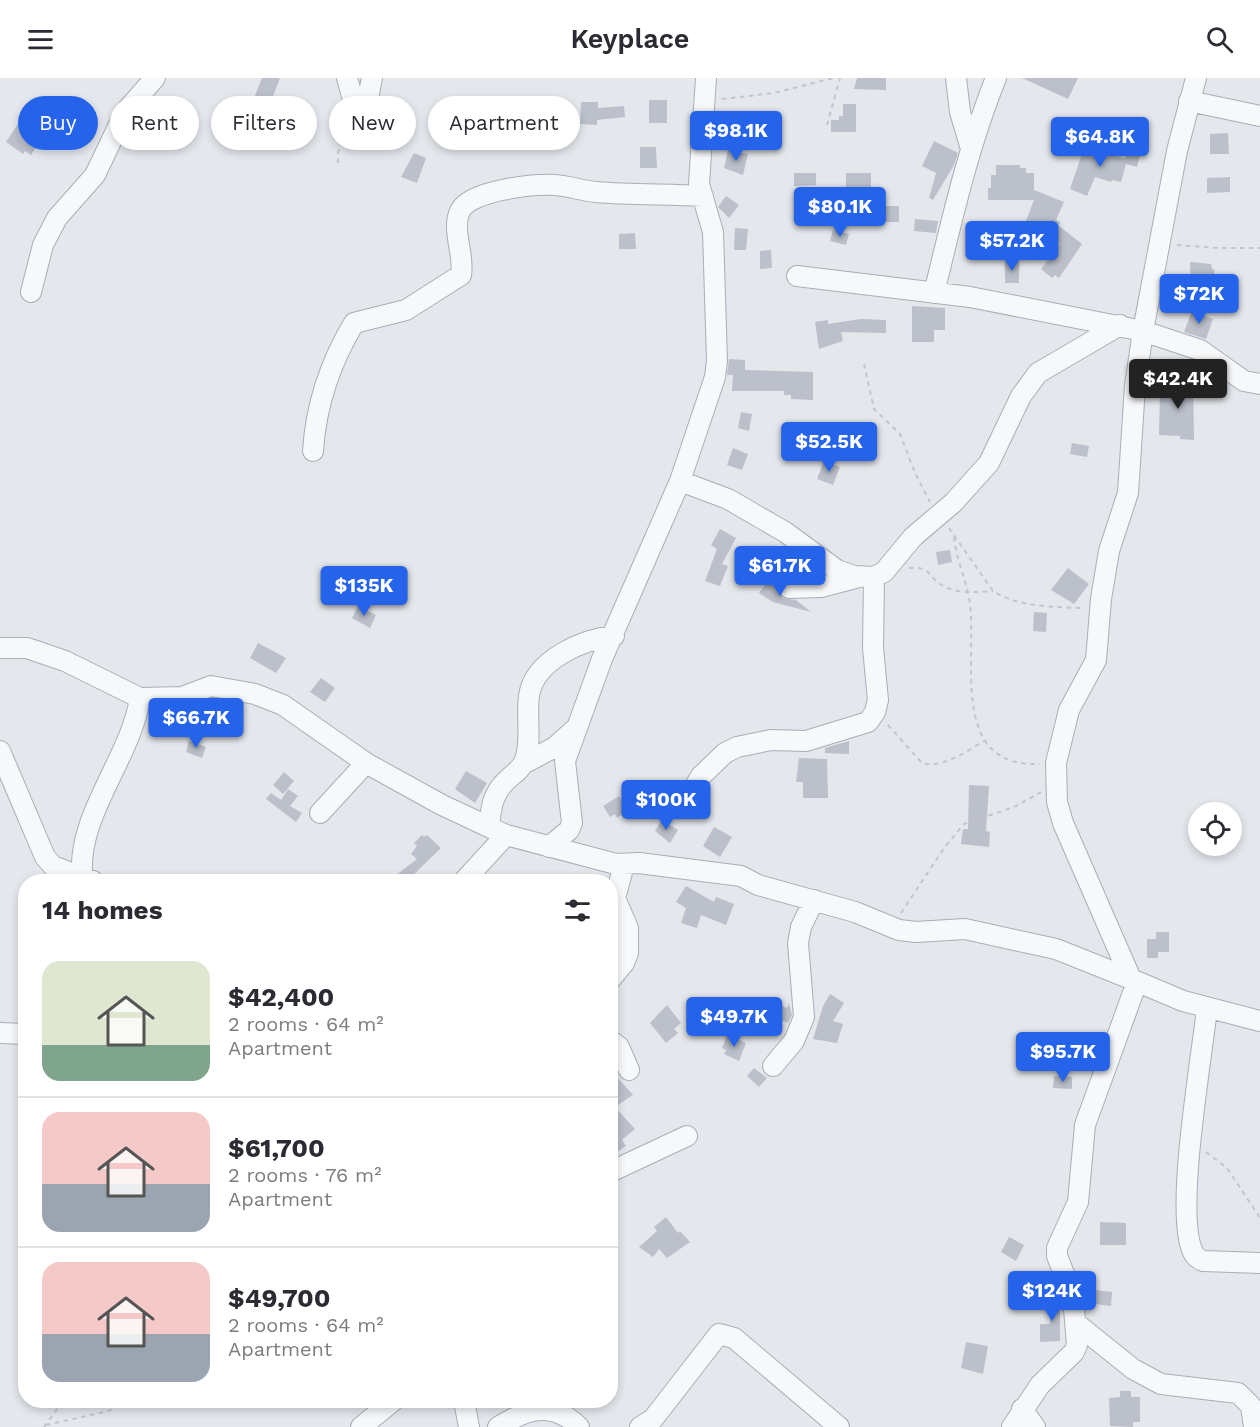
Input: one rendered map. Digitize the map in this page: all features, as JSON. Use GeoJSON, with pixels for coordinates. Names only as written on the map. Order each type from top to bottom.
{"type":"FeatureCollection","features":[{"type":"Feature","properties":{"kind":"street"},"geometry":{"type":"LineString","coordinates":[[31,292],[43,245],[57,218],[95,175],[125,112],[154,78]]}},
{"type":"Feature","properties":{"kind":"street"},"geometry":{"type":"LineString","coordinates":[[346,78],[352,96]]}},
{"type":"Feature","properties":{"kind":"street"},"geometry":{"type":"LineString","coordinates":[[368,96],[372,78]]}},
{"type":"Feature","properties":{"kind":"street"},"geometry":{"type":"LineString","coordinates":[[956,78],[960,112],[971,149]]}},
{"type":"Feature","properties":{"kind":"street"},"geometry":{"type":"LineString","coordinates":[[934,293],[971,149],[996,78]]}},
{"type":"Feature","properties":{"kind":"street"},"geometry":{"type":"LineString","coordinates":[[1012,1427],[1040,1385],[1074,1352],[1077,1324],[1073,1296],[1057,1248],[1078,1202],[1085,1125],[1134,981],[1063,823],[1056,773],[1069,710],[1096,660],[1101,599],[1109,551],[1128,493],[1135,386],[1143,331],[1159,242],[1196,78]]}},
{"type":"Feature","properties":{"kind":"street"},"geometry":{"type":"LineString","coordinates":[[549,847],[564,836],[572,823],[564,765],[575,729],[602,659],[680,481],[715,377],[717,361],[713,232],[699,173],[705,87]]}},
{"type":"Feature","properties":{"kind":"street"},"geometry":{"type":"LineString","coordinates":[[1190,101],[1260,116]]}},
{"type":"Feature","properties":{"kind":"street"},"geometry":{"type":"LineString","coordinates":[[313,451],[318,407],[333,360],[354,322],[406,310],[461,275],[463,265],[457,223],[460,210],[469,201],[533,184],[558,185],[595,192],[703,196]]}},
{"type":"Feature","properties":{"kind":"street"},"geometry":{"type":"LineString","coordinates":[[797,276],[1008,303],[1120,325],[1200,350],[1244,381],[1260,384]]}},
{"type":"Feature","properties":{"kind":"street"},"geometry":{"type":"LineString","coordinates":[[789,588],[837,584],[872,575],[953,503],[989,463],[1021,396],[1038,373],[1120,325]]}},
{"type":"Feature","properties":{"kind":"street"},"geometry":{"type":"LineString","coordinates":[[680,481],[728,499],[785,532],[837,570],[872,575]]}},
{"type":"Feature","properties":{"kind":"street"},"geometry":{"type":"LineString","coordinates":[[695,786],[701,776],[725,753],[737,747],[771,740],[806,741],[868,722],[875,712],[878,700],[873,648],[872,575]]}},
{"type":"Feature","properties":{"kind":"street"},"geometry":{"type":"LineString","coordinates":[[523,764],[528,744],[529,694],[540,671],[576,646],[595,638],[614,636]]}},
{"type":"Feature","properties":{"kind":"street"},"geometry":{"type":"LineString","coordinates":[[0,648],[27,648],[65,661],[140,698],[182,697],[211,686],[255,694],[283,705],[366,763],[442,805],[497,831],[549,847],[624,865],[639,863],[741,876],[758,885],[855,912],[893,928],[916,932],[956,929],[982,932],[1056,949],[1207,1008],[1260,1021]]}},
{"type":"Feature","properties":{"kind":"street"},"geometry":{"type":"LineString","coordinates":[[87,874],[85,841],[125,743],[137,720],[140,698]]}},
{"type":"Feature","properties":{"kind":"street"},"geometry":{"type":"LineString","coordinates":[[468,874],[497,831],[491,801],[503,783],[523,764],[555,747],[575,729]]}},
{"type":"Feature","properties":{"kind":"street"},"geometry":{"type":"LineString","coordinates":[[0,752],[45,857],[53,866],[71,874]]}},
{"type":"Feature","properties":{"kind":"street"},"geometry":{"type":"LineString","coordinates":[[320,813],[366,763]]}},
{"type":"Feature","properties":{"kind":"street"},"geometry":{"type":"LineString","coordinates":[[618,887],[624,865]]}},
{"type":"Feature","properties":{"kind":"street"},"geometry":{"type":"LineString","coordinates":[[773,1066],[794,1041],[804,1017],[798,943],[801,927],[814,900]]}},
{"type":"Feature","properties":{"kind":"street"},"geometry":{"type":"LineString","coordinates":[[618,905],[628,928],[627,953],[624,963],[618,970]]}},
{"type":"Feature","properties":{"kind":"street"},"geometry":{"type":"LineString","coordinates":[[1207,1008],[1187,1187],[1188,1233],[1192,1251],[1198,1258],[1210,1263],[1260,1263]]}},
{"type":"Feature","properties":{"kind":"street"},"geometry":{"type":"LineString","coordinates":[[0,1033],[18,1034]]}},
{"type":"Feature","properties":{"kind":"street"},"geometry":{"type":"LineString","coordinates":[[618,1046],[629,1070]]}},
{"type":"Feature","properties":{"kind":"street"},"geometry":{"type":"LineString","coordinates":[[618,1168],[687,1136]]}},
{"type":"Feature","properties":{"kind":"street"},"geometry":{"type":"LineString","coordinates":[[1077,1324],[1133,1369],[1161,1384],[1238,1393],[1251,1406],[1254,1427]]}},
{"type":"Feature","properties":{"kind":"street"},"geometry":{"type":"LineString","coordinates":[[640,1427],[653,1419],[719,1334],[734,1338],[839,1427]]}},
{"type":"Feature","properties":{"kind":"street"},"geometry":{"type":"LineString","coordinates":[[361,1427],[384,1408]]}},
{"type":"Feature","properties":{"kind":"street"},"geometry":{"type":"LineString","coordinates":[[465,1408],[469,1427]]}},
{"type":"Feature","properties":{"kind":"street"},"geometry":{"type":"LineString","coordinates":[[1022,1409],[1035,1427]]}},
{"type":"Feature","properties":{"kind":"street"},"geometry":{"type":"LineString","coordinates":[[498,1427],[514,1417],[536,1410],[550,1410],[569,1417],[579,1427]]}},
{"type":"Feature","properties":{"kind":"path"},"geometry":{"type":"LineString","coordinates":[[705,87],[724,99],[750,93],[774,93],[833,78]]}},
{"type":"Feature","properties":{"kind":"path"},"geometry":{"type":"LineString","coordinates":[[827,125],[840,78]]}},
{"type":"Feature","properties":{"kind":"path"},"geometry":{"type":"LineString","coordinates":[[338,163],[340,150]]}},
{"type":"Feature","properties":{"kind":"path"},"geometry":{"type":"LineString","coordinates":[[1159,242],[1218,248],[1260,248]]}},
{"type":"Feature","properties":{"kind":"path"},"geometry":{"type":"LineString","coordinates":[[893,928],[944,848],[964,824],[1033,798],[1056,773],[1007,761],[992,752],[984,741],[970,683],[970,617],[967,591],[958,567],[953,534]]}},
{"type":"Feature","properties":{"kind":"path"},"geometry":{"type":"LineString","coordinates":[[872,575],[911,568],[926,569],[947,588],[993,591]]}},
{"type":"Feature","properties":{"kind":"path"},"geometry":{"type":"LineString","coordinates":[[875,712],[922,763],[928,765],[948,760],[984,741]]}},
{"type":"Feature","properties":{"kind":"path"},"geometry":{"type":"LineString","coordinates":[[1192,1136],[1209,1155],[1227,1168],[1260,1218]]}},
{"type":"Feature","properties":{"kind":"path"},"geometry":{"type":"LineString","coordinates":[[45,1426],[58,1408]]}},
{"type":"Feature","properties":{"kind":"path"},"geometry":{"type":"LineString","coordinates":[[45,1426],[114,1408]]}},
{"type":"Feature","properties":{"kind":"building"},"geometry":{"type":"Polygon","coordinates":[[[262,78],[280,78],[273,96],[255,96],[262,78]]]}},
{"type":"Feature","properties":{"kind":"building"},"geometry":{"type":"Polygon","coordinates":[[[857,78],[886,78],[886,90],[854,89],[857,78]]]}},
{"type":"Feature","properties":{"kind":"building"},"geometry":{"type":"Polygon","coordinates":[[[1022,78],[1078,78],[1068,99],[1022,78]]]}},
{"type":"Feature","properties":{"kind":"building"},"geometry":{"type":"Polygon","coordinates":[[[649,100],[667,100],[667,123],[649,123],[649,100]]]}},
{"type":"Feature","properties":{"kind":"building"},"geometry":{"type":"Polygon","coordinates":[[[581,102],[598,102],[598,108],[624,106],[625,117],[597,120],[597,125],[580,124],[581,102]]]}},
{"type":"Feature","properties":{"kind":"building"},"geometry":{"type":"Polygon","coordinates":[[[843,104],[856,104],[856,132],[831,132],[831,120],[839,120],[839,116],[843,116],[843,104]]]}},
{"type":"Feature","properties":{"kind":"building"},"geometry":{"type":"Polygon","coordinates":[[[18,124],[18,150],[34,150],[31,155],[25,151],[23,154],[6,142],[18,124]]]}},
{"type":"Feature","properties":{"kind":"building"},"geometry":{"type":"Polygon","coordinates":[[[1228,133],[1229,154],[1210,154],[1210,134],[1228,133]]]}},
{"type":"Feature","properties":{"kind":"building"},"geometry":{"type":"Polygon","coordinates":[[[934,141],[958,153],[954,165],[933,200],[929,198],[936,173],[922,166],[934,141]]]}},
{"type":"Feature","properties":{"kind":"building"},"geometry":{"type":"Polygon","coordinates":[[[1085,145],[1125,159],[1127,152],[1140,156],[1137,167],[1126,164],[1121,182],[1112,180],[1111,182],[1095,177],[1087,196],[1070,189],[1085,145]]]}},
{"type":"Feature","properties":{"kind":"building"},"geometry":{"type":"Polygon","coordinates":[[[640,147],[656,147],[657,168],[640,168],[640,147]]]}},
{"type":"Feature","properties":{"kind":"building"},"geometry":{"type":"Polygon","coordinates":[[[728,150],[748,154],[743,175],[724,168],[728,150]]]}},
{"type":"Feature","properties":{"kind":"building"},"geometry":{"type":"Polygon","coordinates":[[[414,153],[426,158],[417,183],[401,177],[414,153]]]}},
{"type":"Feature","properties":{"kind":"building"},"geometry":{"type":"Polygon","coordinates":[[[996,165],[1020,165],[1020,168],[1026,168],[1026,173],[1034,173],[1034,190],[1064,202],[1056,220],[1060,222],[1059,226],[1082,244],[1059,278],[1055,275],[1052,278],[1041,269],[1060,244],[1036,235],[1027,259],[1015,250],[1034,200],[988,200],[988,188],[991,188],[991,175],[996,175],[996,165]]]}},
{"type":"Feature","properties":{"kind":"building"},"geometry":{"type":"Polygon","coordinates":[[[794,173],[816,173],[816,185],[794,186],[794,173]]]}},
{"type":"Feature","properties":{"kind":"building"},"geometry":{"type":"Polygon","coordinates":[[[846,173],[871,173],[871,193],[846,193],[846,173]]]}},
{"type":"Feature","properties":{"kind":"building"},"geometry":{"type":"Polygon","coordinates":[[[1230,177],[1230,192],[1207,193],[1207,178],[1230,177]]]}},
{"type":"Feature","properties":{"kind":"building"},"geometry":{"type":"Polygon","coordinates":[[[726,196],[739,205],[729,218],[718,207],[726,196]]]}},
{"type":"Feature","properties":{"kind":"building"},"geometry":{"type":"Polygon","coordinates":[[[878,206],[899,206],[899,222],[878,222],[878,206]]]}},
{"type":"Feature","properties":{"kind":"building"},"geometry":{"type":"Polygon","coordinates":[[[915,219],[938,221],[936,233],[914,231],[915,219]]]}},
{"type":"Feature","properties":{"kind":"building"},"geometry":{"type":"Polygon","coordinates":[[[735,228],[748,229],[746,250],[734,250],[735,228]]]}},
{"type":"Feature","properties":{"kind":"building"},"geometry":{"type":"Polygon","coordinates":[[[833,230],[849,234],[846,245],[830,241],[833,230]]]}},
{"type":"Feature","properties":{"kind":"building"},"geometry":{"type":"Polygon","coordinates":[[[635,233],[636,249],[619,249],[619,234],[635,233]]]}},
{"type":"Feature","properties":{"kind":"building"},"geometry":{"type":"Polygon","coordinates":[[[771,250],[772,268],[760,269],[760,251],[771,250]]]}},
{"type":"Feature","properties":{"kind":"building"},"geometry":{"type":"Polygon","coordinates":[[[1005,261],[1019,261],[1019,283],[1005,283],[1005,261]]]}},
{"type":"Feature","properties":{"kind":"building"},"geometry":{"type":"Polygon","coordinates":[[[1190,262],[1211,264],[1214,269],[1215,290],[1191,291],[1190,262]]]}},
{"type":"Feature","properties":{"kind":"building"},"geometry":{"type":"Polygon","coordinates":[[[912,306],[945,308],[945,330],[934,330],[934,342],[912,342],[912,306]]]}},
{"type":"Feature","properties":{"kind":"building"},"geometry":{"type":"Polygon","coordinates":[[[1192,311],[1213,319],[1206,339],[1184,332],[1192,311]]]}},
{"type":"Feature","properties":{"kind":"building"},"geometry":{"type":"Polygon","coordinates":[[[861,319],[886,320],[886,333],[841,332],[843,341],[819,349],[815,322],[828,320],[828,324],[861,319]]]}},
{"type":"Feature","properties":{"kind":"building"},"geometry":{"type":"Polygon","coordinates":[[[729,359],[745,360],[745,370],[813,372],[813,400],[791,399],[791,395],[784,395],[784,391],[732,391],[733,375],[727,375],[729,359]]]}},
{"type":"Feature","properties":{"kind":"building"},"geometry":{"type":"Polygon","coordinates":[[[1193,376],[1194,440],[1180,439],[1180,436],[1159,435],[1160,391],[1175,393],[1174,377],[1193,376]]]}},
{"type":"Feature","properties":{"kind":"building"},"geometry":{"type":"Polygon","coordinates":[[[741,412],[752,414],[749,431],[738,428],[741,412]]]}},
{"type":"Feature","properties":{"kind":"building"},"geometry":{"type":"Polygon","coordinates":[[[1072,443],[1089,446],[1087,457],[1070,454],[1072,443]]]}},
{"type":"Feature","properties":{"kind":"building"},"geometry":{"type":"Polygon","coordinates":[[[733,448],[748,454],[742,470],[727,465],[733,448]]]}},
{"type":"Feature","properties":{"kind":"building"},"geometry":{"type":"Polygon","coordinates":[[[824,461],[840,467],[833,485],[817,479],[824,461]]]}},
{"type":"Feature","properties":{"kind":"building"},"geometry":{"type":"Polygon","coordinates":[[[720,529],[736,538],[722,564],[728,566],[720,586],[705,581],[717,549],[711,545],[720,529]]]}},
{"type":"Feature","properties":{"kind":"building"},"geometry":{"type":"Polygon","coordinates":[[[950,550],[952,562],[938,565],[936,552],[950,550]]]}},
{"type":"Feature","properties":{"kind":"building"},"geometry":{"type":"Polygon","coordinates":[[[1068,568],[1089,584],[1074,604],[1051,590],[1068,568]]]}},
{"type":"Feature","properties":{"kind":"building"},"geometry":{"type":"Polygon","coordinates":[[[768,581],[777,587],[783,598],[796,600],[811,612],[773,602],[759,593],[768,581]]]}},
{"type":"Feature","properties":{"kind":"building"},"geometry":{"type":"Polygon","coordinates":[[[358,606],[376,615],[370,628],[352,618],[358,606]]]}},
{"type":"Feature","properties":{"kind":"building"},"geometry":{"type":"Polygon","coordinates":[[[1034,612],[1047,613],[1046,632],[1033,631],[1034,612]]]}},
{"type":"Feature","properties":{"kind":"building"},"geometry":{"type":"Polygon","coordinates":[[[258,643],[286,658],[276,673],[250,658],[258,643]]]}},
{"type":"Feature","properties":{"kind":"building"},"geometry":{"type":"Polygon","coordinates":[[[321,678],[335,688],[325,702],[310,692],[321,678]]]}},
{"type":"Feature","properties":{"kind":"building"},"geometry":{"type":"Polygon","coordinates":[[[189,741],[206,747],[202,758],[186,752],[189,741]]]}},
{"type":"Feature","properties":{"kind":"building"},"geometry":{"type":"Polygon","coordinates":[[[849,741],[849,754],[825,753],[825,748],[849,741]]]}},
{"type":"Feature","properties":{"kind":"building"},"geometry":{"type":"Polygon","coordinates":[[[799,758],[827,759],[828,798],[803,798],[803,782],[796,782],[799,758]]]}},
{"type":"Feature","properties":{"kind":"building"},"geometry":{"type":"Polygon","coordinates":[[[466,771],[487,783],[475,803],[455,789],[466,771]]]}},
{"type":"Feature","properties":{"kind":"building"},"geometry":{"type":"Polygon","coordinates":[[[284,772],[294,781],[283,794],[273,785],[284,772]]]}},
{"type":"Feature","properties":{"kind":"building"},"geometry":{"type":"Polygon","coordinates":[[[969,785],[989,786],[986,831],[990,832],[989,847],[961,844],[963,829],[968,829],[969,785]]]}},
{"type":"Feature","properties":{"kind":"building"},"geometry":{"type":"Polygon","coordinates":[[[288,789],[298,796],[290,806],[302,813],[296,822],[266,799],[271,793],[281,800],[288,789]]]}},
{"type":"Feature","properties":{"kind":"building"},"geometry":{"type":"Polygon","coordinates":[[[619,796],[629,810],[617,818],[615,814],[610,817],[603,806],[619,796]]]}},
{"type":"Feature","properties":{"kind":"building"},"geometry":{"type":"Polygon","coordinates":[[[662,820],[678,830],[670,843],[655,831],[662,820]]]}},
{"type":"Feature","properties":{"kind":"building"},"geometry":{"type":"Polygon","coordinates":[[[714,827],[732,837],[720,857],[703,846],[714,827]]]}},
{"type":"Feature","properties":{"kind":"building"},"geometry":{"type":"Polygon","coordinates":[[[422,835],[424,837],[427,835],[441,848],[414,874],[397,874],[417,859],[411,854],[417,846],[414,843],[422,835]]]}},
{"type":"Feature","properties":{"kind":"building"},"geometry":{"type":"Polygon","coordinates":[[[686,886],[714,902],[716,897],[734,904],[726,925],[701,915],[697,928],[681,923],[686,908],[676,902],[686,886]]]}},
{"type":"Feature","properties":{"kind":"building"},"geometry":{"type":"Polygon","coordinates":[[[1156,932],[1169,932],[1169,952],[1158,952],[1158,958],[1147,958],[1147,939],[1156,939],[1156,932]]]}},
{"type":"Feature","properties":{"kind":"building"},"geometry":{"type":"Polygon","coordinates":[[[830,994],[844,1003],[833,1021],[843,1024],[837,1043],[813,1039],[823,1006],[830,994]]]}},
{"type":"Feature","properties":{"kind":"building"},"geometry":{"type":"Polygon","coordinates":[[[789,1003],[792,1015],[788,1023],[772,1016],[777,1004],[787,1008],[789,1003]]]}},
{"type":"Feature","properties":{"kind":"building"},"geometry":{"type":"Polygon","coordinates":[[[667,1005],[681,1023],[674,1029],[678,1033],[666,1043],[650,1023],[667,1005]]]}},
{"type":"Feature","properties":{"kind":"building"},"geometry":{"type":"Polygon","coordinates":[[[727,1035],[746,1043],[739,1061],[724,1054],[726,1050],[722,1048],[727,1035]]]}},
{"type":"Feature","properties":{"kind":"building"},"geometry":{"type":"Polygon","coordinates":[[[754,1068],[767,1078],[759,1087],[747,1076],[754,1068]]]}},
{"type":"Feature","properties":{"kind":"building"},"geometry":{"type":"Polygon","coordinates":[[[1054,1076],[1072,1077],[1072,1089],[1053,1088],[1054,1076]]]}},
{"type":"Feature","properties":{"kind":"building"},"geometry":{"type":"Polygon","coordinates":[[[618,1078],[633,1095],[618,1105],[618,1078]]]}},
{"type":"Feature","properties":{"kind":"building"},"geometry":{"type":"Polygon","coordinates":[[[618,1110],[635,1129],[622,1140],[626,1146],[618,1152],[618,1110]]]}},
{"type":"Feature","properties":{"kind":"building"},"geometry":{"type":"Polygon","coordinates":[[[666,1217],[678,1233],[680,1231],[690,1242],[667,1258],[659,1249],[653,1257],[639,1247],[657,1231],[654,1227],[666,1217]]]}},
{"type":"Feature","properties":{"kind":"building"},"geometry":{"type":"Polygon","coordinates":[[[1100,1222],[1126,1223],[1126,1245],[1100,1245],[1100,1222]]]}},
{"type":"Feature","properties":{"kind":"building"},"geometry":{"type":"Polygon","coordinates":[[[1009,1237],[1024,1245],[1016,1261],[1001,1252],[1009,1237]]]}},
{"type":"Feature","properties":{"kind":"building"},"geometry":{"type":"Polygon","coordinates":[[[1095,1290],[1112,1292],[1111,1306],[1094,1304],[1095,1290]]]}},
{"type":"Feature","properties":{"kind":"building"},"geometry":{"type":"Polygon","coordinates":[[[1060,1296],[1060,1341],[1040,1342],[1040,1324],[1050,1324],[1049,1297],[1060,1296]]]}},
{"type":"Feature","properties":{"kind":"building"},"geometry":{"type":"Polygon","coordinates":[[[966,1342],[988,1346],[983,1374],[961,1368],[966,1342]]]}},
{"type":"Feature","properties":{"kind":"building"},"geometry":{"type":"Polygon","coordinates":[[[1120,1391],[1131,1391],[1131,1397],[1140,1397],[1140,1422],[1133,1422],[1133,1427],[1110,1426],[1109,1398],[1120,1397],[1120,1391]]]}}]}
